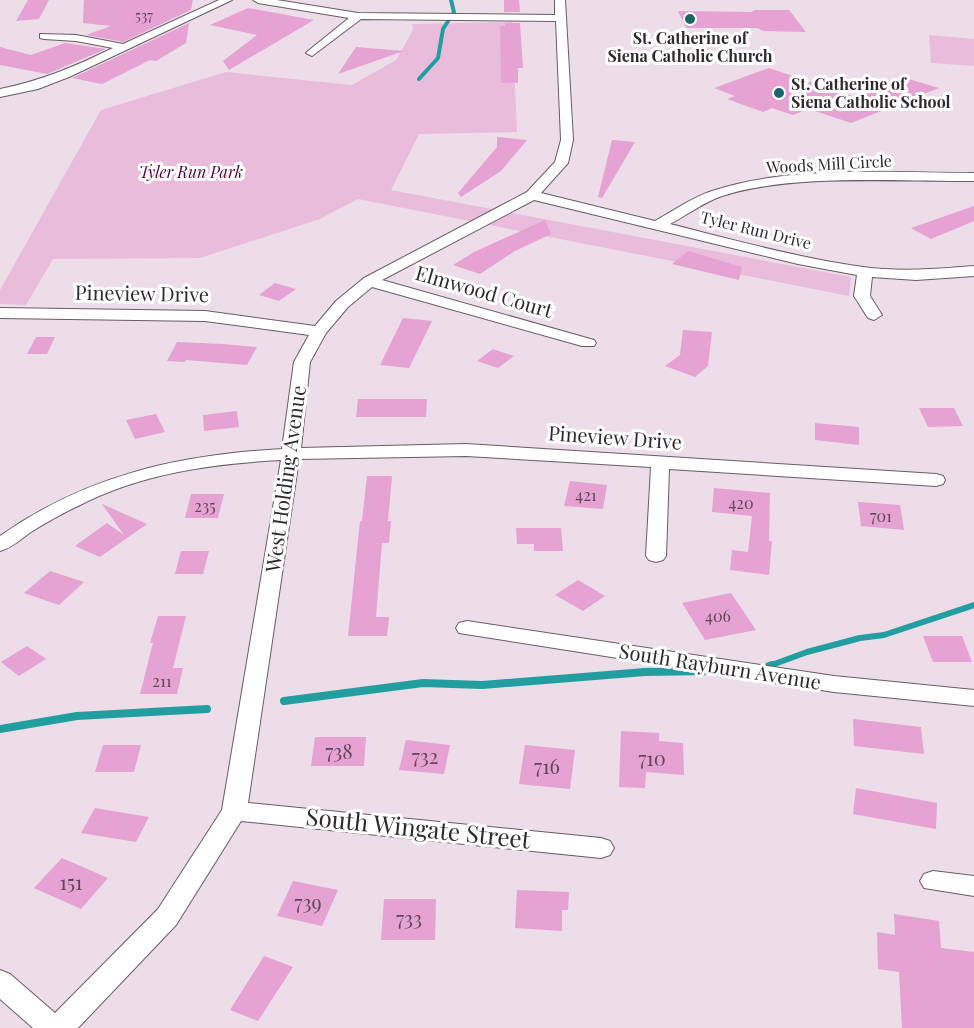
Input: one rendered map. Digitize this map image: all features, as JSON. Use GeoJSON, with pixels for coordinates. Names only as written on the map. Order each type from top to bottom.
{"type":"FeatureCollection","features":[{"type":"Feature","properties":{"kind":"street"},"geometry":{"type":"LineString","coordinates":[[0,93],[34,86],[65,75],[227,0]]}},
{"type":"Feature","properties":{"kind":"street"},"geometry":{"type":"LineString","coordinates":[[258,0],[358,16],[560,9]]}},
{"type":"Feature","properties":{"kind":"street","name":"West Holding Avenue"},"geometry":{"type":"LineString","coordinates":[[59,1028],[167,916],[234,811],[291,454],[302,362],[319,331],[342,304],[369,281],[532,195],[561,163],[567,140],[560,9]]}},
{"type":"Feature","properties":{"kind":"street"},"geometry":{"type":"LineString","coordinates":[[312,52],[358,16]]}},
{"type":"Feature","properties":{"kind":"street"},"geometry":{"type":"LineString","coordinates":[[44,36],[76,38],[123,47]]}},
{"type":"Feature","properties":{"kind":"street","name":"Woods Mill Circle"},"geometry":{"type":"LineString","coordinates":[[658,225],[715,194],[745,186],[814,178],[974,177]]}},
{"type":"Feature","properties":{"kind":"street","name":"Tyler Run Drive"},"geometry":{"type":"LineString","coordinates":[[532,195],[798,260],[865,272],[916,275],[974,270]]}},
{"type":"Feature","properties":{"kind":"street"},"geometry":{"type":"LineString","coordinates":[[865,272],[862,296],[874,315]]}},
{"type":"Feature","properties":{"kind":"street","name":"Elmwood Court"},"geometry":{"type":"LineString","coordinates":[[369,281],[588,343]]}},
{"type":"Feature","properties":{"kind":"street","name":"Pineview Drive"},"geometry":{"type":"LineString","coordinates":[[0,313],[205,316],[319,331]]}},
{"type":"Feature","properties":{"kind":"street","name":"Pineview Drive"},"geometry":{"type":"LineString","coordinates":[[0,545],[30,524],[99,489],[143,475],[188,463],[291,454],[405,448],[466,450],[936,480]]}},
{"type":"Feature","properties":{"kind":"street"},"geometry":{"type":"LineString","coordinates":[[656,556],[660,464]]}},
{"type":"Feature","properties":{"kind":"street","name":"South Rayburn Avenue"},"geometry":{"type":"LineString","coordinates":[[467,628],[834,684],[974,698]]}},
{"type":"Feature","properties":{"kind":"street","name":"South Wingate Street"},"geometry":{"type":"LineString","coordinates":[[234,811],[602,848]]}},
{"type":"Feature","properties":{"kind":"street"},"geometry":{"type":"LineString","coordinates":[[933,881],[974,886]]}},
{"type":"Feature","properties":{"kind":"street"},"geometry":{"type":"LineString","coordinates":[[0,982],[53,1028]]}},
{"type":"Feature","properties":{"kind":"green space","name":"Tyler Run Park"},"geometry":{"type":"Polygon","coordinates":[[[512,22],[517,132],[419,134],[391,190],[851,277],[849,296],[358,199],[320,219],[200,258],[53,259],[26,305],[0,304],[0,290],[101,110],[226,72],[352,85],[396,60],[413,30],[412,24],[512,22]]]}},
{"type":"Feature","properties":{"kind":"green space"},"geometry":{"type":"Polygon","coordinates":[[[929,35],[974,39],[974,66],[931,63],[929,35]]]}},
{"type":"Feature","properties":{"kind":"building"},"geometry":{"type":"Polygon","coordinates":[[[28,0],[49,0],[39,19],[16,21],[28,0]]]}},
{"type":"Feature","properties":{"kind":"building"},"geometry":{"type":"Polygon","coordinates":[[[84,0],[193,0],[191,10],[123,42],[86,35],[111,26],[83,23],[84,0]]]}},
{"type":"Feature","properties":{"kind":"building"},"geometry":{"type":"Polygon","coordinates":[[[504,0],[519,0],[520,12],[504,12],[504,0]]]}},
{"type":"Feature","properties":{"kind":"building"},"geometry":{"type":"Polygon","coordinates":[[[248,8],[314,20],[229,70],[223,61],[257,35],[210,25],[248,8]]]}},
{"type":"Feature","properties":{"kind":"building"},"geometry":{"type":"Polygon","coordinates":[[[789,10],[806,32],[763,31],[757,28],[686,28],[678,11],[751,12],[789,10]]]}},
{"type":"Feature","properties":{"kind":"building"},"geometry":{"type":"Polygon","coordinates":[[[189,23],[186,43],[156,61],[150,60],[102,84],[72,78],[189,23]]]}},
{"type":"Feature","properties":{"kind":"building"},"geometry":{"type":"Polygon","coordinates":[[[505,23],[520,23],[523,68],[518,68],[518,83],[501,83],[500,26],[505,26],[505,23]]]}},
{"type":"Feature","properties":{"kind":"building"},"geometry":{"type":"Polygon","coordinates":[[[65,43],[106,49],[47,74],[0,65],[0,47],[31,55],[65,43]]]}},
{"type":"Feature","properties":{"kind":"building"},"geometry":{"type":"Polygon","coordinates":[[[356,47],[404,51],[338,74],[356,47]]]}},
{"type":"Feature","properties":{"kind":"building"},"geometry":{"type":"Polygon","coordinates":[[[769,68],[858,98],[905,78],[939,88],[851,123],[809,109],[793,115],[772,108],[763,112],[727,99],[735,96],[714,88],[769,68]]]}},
{"type":"Feature","properties":{"kind":"building"},"geometry":{"type":"Polygon","coordinates":[[[497,137],[527,140],[501,171],[461,197],[458,193],[497,147],[497,137]]]}},
{"type":"Feature","properties":{"kind":"building"},"geometry":{"type":"Polygon","coordinates":[[[612,140],[635,142],[602,198],[598,197],[612,140]]]}},
{"type":"Feature","properties":{"kind":"building"},"geometry":{"type":"Polygon","coordinates":[[[974,206],[974,221],[931,239],[911,228],[974,206]]]}},
{"type":"Feature","properties":{"kind":"building"},"geometry":{"type":"Polygon","coordinates":[[[545,220],[551,234],[515,251],[480,274],[453,265],[474,252],[545,220]]]}},
{"type":"Feature","properties":{"kind":"building"},"geometry":{"type":"Polygon","coordinates":[[[688,251],[742,267],[739,280],[672,264],[688,251]]]}},
{"type":"Feature","properties":{"kind":"building"},"geometry":{"type":"Polygon","coordinates":[[[275,283],[296,289],[279,301],[259,295],[275,283]]]}},
{"type":"Feature","properties":{"kind":"building"},"geometry":{"type":"Polygon","coordinates":[[[403,318],[432,321],[409,368],[380,365],[403,318]]]}},
{"type":"Feature","properties":{"kind":"building"},"geometry":{"type":"Polygon","coordinates":[[[683,330],[712,332],[708,366],[695,377],[665,366],[680,355],[683,330]]]}},
{"type":"Feature","properties":{"kind":"building"},"geometry":{"type":"Polygon","coordinates":[[[36,337],[55,337],[47,354],[27,354],[36,337]]]}},
{"type":"Feature","properties":{"kind":"building"},"geometry":{"type":"Polygon","coordinates":[[[177,342],[257,347],[247,365],[186,360],[185,362],[167,361],[177,342]]]}},
{"type":"Feature","properties":{"kind":"building"},"geometry":{"type":"Polygon","coordinates":[[[493,349],[514,356],[498,368],[477,361],[493,349]]]}},
{"type":"Feature","properties":{"kind":"building"},"geometry":{"type":"Polygon","coordinates":[[[358,399],[427,399],[426,417],[356,417],[358,399]]]}},
{"type":"Feature","properties":{"kind":"building"},"geometry":{"type":"Polygon","coordinates":[[[919,408],[954,408],[963,426],[928,427],[919,408]]]}},
{"type":"Feature","properties":{"kind":"building"},"geometry":{"type":"Polygon","coordinates":[[[237,411],[239,427],[204,431],[203,415],[237,411]]]}},
{"type":"Feature","properties":{"kind":"building"},"geometry":{"type":"Polygon","coordinates":[[[156,414],[165,432],[135,439],[126,420],[156,414]]]}},
{"type":"Feature","properties":{"kind":"building"},"geometry":{"type":"Polygon","coordinates":[[[815,423],[859,427],[859,445],[815,440],[815,423]]]}},
{"type":"Feature","properties":{"kind":"building"},"geometry":{"type":"Polygon","coordinates":[[[367,476],[392,476],[388,521],[391,521],[389,543],[382,543],[376,617],[389,617],[387,636],[348,636],[367,476]]]}},
{"type":"Feature","properties":{"kind":"building"},"geometry":{"type":"Polygon","coordinates":[[[570,481],[607,485],[603,509],[564,506],[570,481]]]}},
{"type":"Feature","properties":{"kind":"building"},"geometry":{"type":"Polygon","coordinates":[[[714,488],[770,493],[769,541],[772,541],[769,575],[730,570],[732,550],[748,552],[752,516],[712,512],[714,488]]]}},
{"type":"Feature","properties":{"kind":"building"},"geometry":{"type":"Polygon","coordinates":[[[191,494],[224,494],[218,518],[185,518],[191,494]]]}},
{"type":"Feature","properties":{"kind":"building"},"geometry":{"type":"Polygon","coordinates":[[[858,502],[900,505],[904,530],[861,526],[858,502]]]}},
{"type":"Feature","properties":{"kind":"building"},"geometry":{"type":"Polygon","coordinates":[[[102,504],[147,524],[100,557],[75,546],[107,523],[124,535],[102,504]]]}},
{"type":"Feature","properties":{"kind":"building"},"geometry":{"type":"Polygon","coordinates":[[[516,528],[561,528],[563,551],[534,551],[534,544],[517,544],[516,528]]]}},
{"type":"Feature","properties":{"kind":"building"},"geometry":{"type":"Polygon","coordinates":[[[181,551],[209,551],[203,574],[175,574],[181,551]]]}},
{"type":"Feature","properties":{"kind":"building"},"geometry":{"type":"Polygon","coordinates":[[[50,571],[84,582],[59,605],[24,593],[50,571]]]}},
{"type":"Feature","properties":{"kind":"building"},"geometry":{"type":"Polygon","coordinates":[[[578,580],[605,596],[583,611],[555,595],[578,580]]]}},
{"type":"Feature","properties":{"kind":"building"},"geometry":{"type":"Polygon","coordinates":[[[731,593],[756,630],[705,640],[682,603],[731,593]]]}},
{"type":"Feature","properties":{"kind":"building"},"geometry":{"type":"Polygon","coordinates":[[[158,616],[186,616],[173,668],[183,668],[177,694],[140,694],[158,616]]]}},
{"type":"Feature","properties":{"kind":"building"},"geometry":{"type":"Polygon","coordinates":[[[923,636],[962,636],[972,662],[933,662],[923,636]]]}},
{"type":"Feature","properties":{"kind":"building"},"geometry":{"type":"Polygon","coordinates":[[[27,646],[46,659],[19,676],[1,662],[27,646]]]}},
{"type":"Feature","properties":{"kind":"building"},"geometry":{"type":"Polygon","coordinates":[[[853,719],[921,727],[924,754],[854,746],[853,719]]]}},
{"type":"Feature","properties":{"kind":"building"},"geometry":{"type":"Polygon","coordinates":[[[621,731],[659,733],[659,741],[683,743],[684,775],[646,772],[645,788],[619,787],[621,731]]]}},
{"type":"Feature","properties":{"kind":"building"},"geometry":{"type":"Polygon","coordinates":[[[315,737],[366,737],[364,766],[311,766],[315,737]]]}},
{"type":"Feature","properties":{"kind":"building"},"geometry":{"type":"Polygon","coordinates":[[[406,740],[450,745],[444,774],[399,770],[406,740]]]}},
{"type":"Feature","properties":{"kind":"building"},"geometry":{"type":"Polygon","coordinates":[[[103,745],[141,745],[134,772],[95,772],[103,745]]]}},
{"type":"Feature","properties":{"kind":"building"},"geometry":{"type":"Polygon","coordinates":[[[525,745],[575,750],[570,789],[519,784],[525,745]]]}},
{"type":"Feature","properties":{"kind":"building"},"geometry":{"type":"Polygon","coordinates":[[[856,788],[937,803],[936,829],[853,814],[856,788]]]}},
{"type":"Feature","properties":{"kind":"building"},"geometry":{"type":"Polygon","coordinates":[[[95,808],[149,817],[136,842],[81,833],[95,808]]]}},
{"type":"Feature","properties":{"kind":"building"},"geometry":{"type":"Polygon","coordinates":[[[62,858],[108,878],[81,909],[34,888],[62,858]]]}},
{"type":"Feature","properties":{"kind":"building"},"geometry":{"type":"Polygon","coordinates":[[[293,881],[338,890],[322,926],[277,916],[293,881]]]}},
{"type":"Feature","properties":{"kind":"building"},"geometry":{"type":"Polygon","coordinates":[[[517,890],[569,892],[568,910],[562,910],[562,931],[515,928],[517,890]]]}},
{"type":"Feature","properties":{"kind":"building"},"geometry":{"type":"Polygon","coordinates":[[[384,899],[436,899],[435,940],[381,940],[384,899]]]}},
{"type":"Feature","properties":{"kind":"building"},"geometry":{"type":"Polygon","coordinates":[[[894,914],[939,921],[941,948],[974,952],[974,1028],[902,1028],[899,972],[878,969],[877,932],[895,935],[894,914]]]}},
{"type":"Feature","properties":{"kind":"building"},"geometry":{"type":"Polygon","coordinates":[[[264,956],[293,967],[258,1021],[230,1010],[264,956]]]}},
{"type":"Feature","properties":{"kind":"waterway"},"geometry":{"type":"LineString","coordinates":[[419,79],[438,58],[443,29],[454,12],[451,0]]}},
{"type":"Feature","properties":{"kind":"waterway"},"geometry":{"type":"LineString","coordinates":[[772,665],[769,666],[807,652],[860,638],[884,635],[974,605]]}},
{"type":"Feature","properties":{"kind":"waterway"},"geometry":{"type":"LineString","coordinates":[[284,701],[423,683],[482,685],[645,672],[708,671]]}},
{"type":"Feature","properties":{"kind":"waterway"},"geometry":{"type":"LineString","coordinates":[[0,729],[77,716],[207,709]]}},
{"type":"Feature","properties":{"kind":"place","name":"St. Catherine of Siena Catholic Church"},"geometry":{"type":"Point","coordinates":[690,19]}},
{"type":"Feature","properties":{"kind":"place","name":"St. Catherine of Siena Catholic School"},"geometry":{"type":"Point","coordinates":[779,93]}}]}
